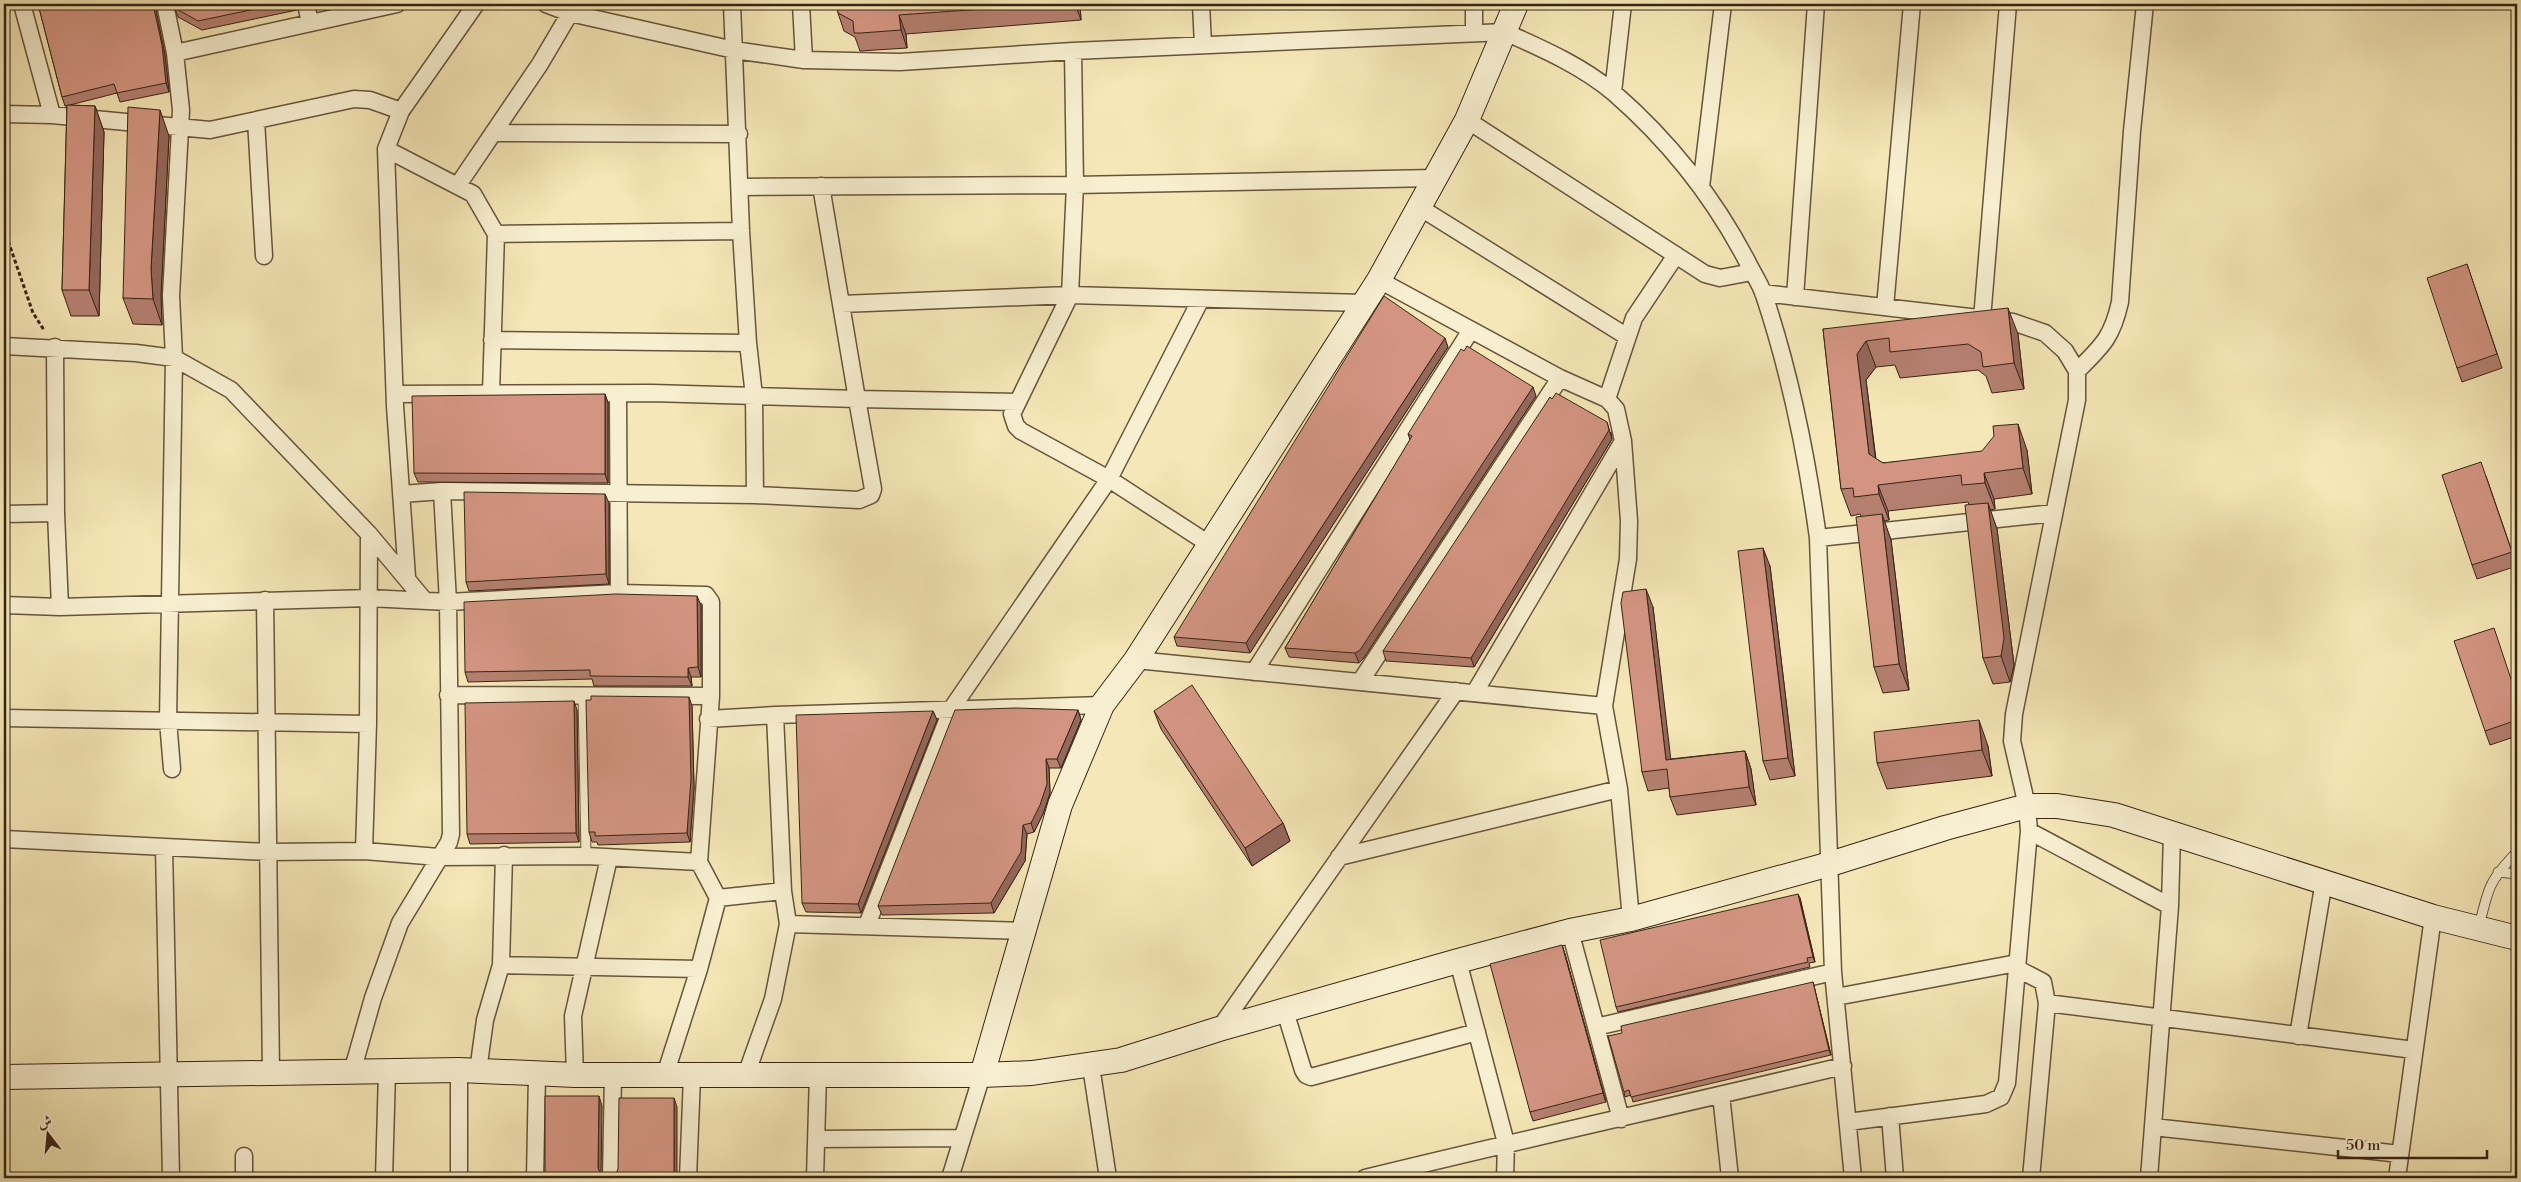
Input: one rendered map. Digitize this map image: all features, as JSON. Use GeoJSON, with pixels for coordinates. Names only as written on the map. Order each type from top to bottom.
{"type":"FeatureCollection","features":[{"type":"Feature","properties":{"kind":"main road"},"geometry":{"type":"LineString","coordinates":[[982,1075],[1060,805],[1102,705],[1136,660],[1379,280],[1467,120],[1516,4]]}},
{"type":"Feature","properties":{"kind":"main road"},"geometry":{"type":"LineString","coordinates":[[4,1076],[468,1071],[575,1075],[692,1076],[818,1074],[982,1075],[1032,1073],[1091,1066],[1121,1060],[1219,1029],[1458,961],[1570,931],[1631,919],[1830,864],[1945,828],[2027,806],[2057,806],[2114,815],[2433,917],[2517,938]]}},
{"type":"Feature","properties":{"kind":"street"},"geometry":{"type":"LineString","coordinates":[[22,4],[52,115]]}},
{"type":"Feature","properties":{"kind":"street"},"geometry":{"type":"LineString","coordinates":[[165,4],[175,53],[181,110],[178,127],[171,296],[174,358],[168,721],[172,769]]}},
{"type":"Feature","properties":{"kind":"street"},"geometry":{"type":"LineString","coordinates":[[306,4],[310,23]]}},
{"type":"Feature","properties":{"kind":"street"},"geometry":{"type":"LineString","coordinates":[[175,53],[397,4]]}},
{"type":"Feature","properties":{"kind":"street"},"geometry":{"type":"LineString","coordinates":[[407,578],[395,394],[386,149],[401,111],[476,4]]}},
{"type":"Feature","properties":{"kind":"street"},"geometry":{"type":"LineString","coordinates":[[546,4],[571,8],[734,50],[804,60],[900,62],[1073,51],[1505,32],[1560,56],[1613,92],[1657,135],[1701,187],[1735,239],[1764,293],[1789,386],[1810,479],[1818,538],[1833,972],[1853,1178]]}},
{"type":"Feature","properties":{"kind":"street"},"geometry":{"type":"LineString","coordinates":[[732,4],[739,134],[741,231],[748,343],[754,396],[755,495]]}},
{"type":"Feature","properties":{"kind":"street"},"geometry":{"type":"LineString","coordinates":[[801,4],[804,60]]}},
{"type":"Feature","properties":{"kind":"street"},"geometry":{"type":"LineString","coordinates":[[1201,4],[1203,45]]}},
{"type":"Feature","properties":{"kind":"street"},"geometry":{"type":"LineString","coordinates":[[1613,92],[1623,4]]}},
{"type":"Feature","properties":{"kind":"street"},"geometry":{"type":"LineString","coordinates":[[1701,187],[1724,4]]}},
{"type":"Feature","properties":{"kind":"street"},"geometry":{"type":"LineString","coordinates":[[1795,297],[1816,4]]}},
{"type":"Feature","properties":{"kind":"street"},"geometry":{"type":"LineString","coordinates":[[1885,307],[1912,4]]}},
{"type":"Feature","properties":{"kind":"street"},"geometry":{"type":"LineString","coordinates":[[1982,319],[2008,4]]}},
{"type":"Feature","properties":{"kind":"street"},"geometry":{"type":"LineString","coordinates":[[2077,371],[2102,346],[2115,326],[2120,302],[2132,131],[2145,4]]}},
{"type":"Feature","properties":{"kind":"street"},"geometry":{"type":"LineString","coordinates":[[1472,5],[1474,33]]}},
{"type":"Feature","properties":{"kind":"street"},"geometry":{"type":"LineString","coordinates":[[458,185],[540,64],[571,8]]}},
{"type":"Feature","properties":{"kind":"street"},"geometry":{"type":"LineString","coordinates":[[1073,51],[1075,185],[1070,295],[1012,414],[1016,426],[1021,431],[1109,479],[1209,544]]}},
{"type":"Feature","properties":{"kind":"street"},"geometry":{"type":"LineString","coordinates":[[4,114],[52,115],[210,130],[354,99],[370,100],[401,111]]}},
{"type":"Feature","properties":{"kind":"street"},"geometry":{"type":"LineString","coordinates":[[256,120],[264,256]]}},
{"type":"Feature","properties":{"kind":"street"},"geometry":{"type":"LineString","coordinates":[[1467,120],[1705,274],[1720,278],[1752,272]]}},
{"type":"Feature","properties":{"kind":"street"},"geometry":{"type":"LineString","coordinates":[[493,133],[739,134]]}},
{"type":"Feature","properties":{"kind":"street"},"geometry":{"type":"LineString","coordinates":[[386,149],[473,194],[496,234],[491,393]]}},
{"type":"Feature","properties":{"kind":"street"},"geometry":{"type":"LineString","coordinates":[[740,187],[1075,185],[1435,178]]}},
{"type":"Feature","properties":{"kind":"street"},"geometry":{"type":"LineString","coordinates":[[402,494],[442,491],[755,495],[859,500],[871,495],[873,482],[857,399],[822,186]]}},
{"type":"Feature","properties":{"kind":"street"},"geometry":{"type":"LineString","coordinates":[[1419,207],[1626,336]]}},
{"type":"Feature","properties":{"kind":"street"},"geometry":{"type":"LineString","coordinates":[[496,234],[741,231]]}},
{"type":"Feature","properties":{"kind":"street"},"geometry":{"type":"LineString","coordinates":[[1607,399],[1626,336],[1634,318],[1676,255]]}},
{"type":"Feature","properties":{"kind":"street"},"geometry":{"type":"LineString","coordinates":[[1379,280],[1560,378],[1607,399],[1616,409],[1623,441],[1629,521],[1628,559],[1604,706],[1619,789],[1631,919]]}},
{"type":"Feature","properties":{"kind":"street"},"geometry":{"type":"LineString","coordinates":[[1764,293],[2013,322],[2045,333],[2065,351],[2077,371],[2077,400],[2014,714],[2012,740],[2027,806],[2029,831],[2007,1083],[2001,1097],[1986,1104],[1848,1122]]}},
{"type":"Feature","properties":{"kind":"street"},"geometry":{"type":"LineString","coordinates":[[841,304],[1070,295],[1364,304]]}},
{"type":"Feature","properties":{"kind":"street"},"geometry":{"type":"LineString","coordinates":[[867,925],[952,708],[1109,479],[1201,299]]}},
{"type":"Feature","properties":{"kind":"street"},"geometry":{"type":"LineString","coordinates":[[1254,672],[1471,330]]}},
{"type":"Feature","properties":{"kind":"street"},"geometry":{"type":"LineString","coordinates":[[492,340],[748,343]]}},
{"type":"Feature","properties":{"kind":"street"},"geometry":{"type":"LineString","coordinates":[[4,346],[136,353],[174,358],[231,390],[369,534],[425,601]]}},
{"type":"Feature","properties":{"kind":"street"},"geometry":{"type":"LineString","coordinates":[[55,348],[56,513],[60,607]]}},
{"type":"Feature","properties":{"kind":"street"},"geometry":{"type":"LineString","coordinates":[[1360,682],[1560,378]]}},
{"type":"Feature","properties":{"kind":"street"},"geometry":{"type":"LineString","coordinates":[[395,394],[618,394],[1018,402]]}},
{"type":"Feature","properties":{"kind":"street"},"geometry":{"type":"LineString","coordinates":[[618,394],[619,593]]}},
{"type":"Feature","properties":{"kind":"street"},"geometry":{"type":"LineString","coordinates":[[1475,692],[1623,441]]}},
{"type":"Feature","properties":{"kind":"street"},"geometry":{"type":"LineString","coordinates":[[352,1072],[373,998],[400,923],[449,842],[452,822],[448,695],[448,602],[442,491]]}},
{"type":"Feature","properties":{"kind":"street"},"geometry":{"type":"LineString","coordinates":[[4,514],[56,513]]}},
{"type":"Feature","properties":{"kind":"street"},"geometry":{"type":"LineString","coordinates":[[1818,538],[2054,513]]}},
{"type":"Feature","properties":{"kind":"street"},"geometry":{"type":"LineString","coordinates":[[364,851],[368,724],[369,534]]}},
{"type":"Feature","properties":{"kind":"street"},"geometry":{"type":"LineString","coordinates":[[4,605],[60,607],[170,602],[369,598],[448,602],[619,593],[664,593],[708,596],[711,602],[711,696],[699,862],[718,898],[699,969],[665,1075]]}},
{"type":"Feature","properties":{"kind":"street"},"geometry":{"type":"LineString","coordinates":[[265,600],[265,722],[271,1073]]}},
{"type":"Feature","properties":{"kind":"street"},"geometry":{"type":"LineString","coordinates":[[1136,660],[1604,706]]}},
{"type":"Feature","properties":{"kind":"street"},"geometry":{"type":"LineString","coordinates":[[1219,1029],[1456,690]]}},
{"type":"Feature","properties":{"kind":"street"},"geometry":{"type":"LineString","coordinates":[[448,695],[711,696]]}},
{"type":"Feature","properties":{"kind":"street"},"geometry":{"type":"LineString","coordinates":[[708,719],[952,708],[1102,705]]}},
{"type":"Feature","properties":{"kind":"street"},"geometry":{"type":"LineString","coordinates":[[746,1075],[773,999],[788,924],[783,891],[775,715]]}},
{"type":"Feature","properties":{"kind":"street"},"geometry":{"type":"LineString","coordinates":[[4,718],[368,724]]}},
{"type":"Feature","properties":{"kind":"street"},"geometry":{"type":"LineString","coordinates":[[1339,857],[1619,789]]}},
{"type":"Feature","properties":{"kind":"street"},"geometry":{"type":"LineString","coordinates":[[2029,831],[2170,906]]}},
{"type":"Feature","properties":{"kind":"street"},"geometry":{"type":"LineString","coordinates":[[2149,1178],[2170,906],[2172,833]]}},
{"type":"Feature","properties":{"kind":"street"},"geometry":{"type":"LineString","coordinates":[[4,839],[268,852],[364,851],[439,857],[504,855],[586,856],[699,862]]}},
{"type":"Feature","properties":{"kind":"street"},"geometry":{"type":"LineString","coordinates":[[164,848],[171,1178]]}},
{"type":"Feature","properties":{"kind":"street"},"geometry":{"type":"LineString","coordinates":[[459,1178],[468,1071],[501,964],[504,855]]}},
{"type":"Feature","properties":{"kind":"street"},"geometry":{"type":"LineString","coordinates":[[575,1075],[573,1016],[609,858]]}},
{"type":"Feature","properties":{"kind":"street"},"geometry":{"type":"LineString","coordinates":[[2298,1036],[2324,881]]}},
{"type":"Feature","properties":{"kind":"street"},"geometry":{"type":"LineString","coordinates":[[718,898],[783,891]]}},
{"type":"Feature","properties":{"kind":"street"},"geometry":{"type":"LineString","coordinates":[[2397,1178],[2433,917]]}},
{"type":"Feature","properties":{"kind":"street"},"geometry":{"type":"LineString","coordinates":[[788,924],[1024,931]]}},
{"type":"Feature","properties":{"kind":"street"},"geometry":{"type":"LineString","coordinates":[[1570,931],[1621,1119]]}},
{"type":"Feature","properties":{"kind":"street"},"geometry":{"type":"LineString","coordinates":[[1458,961],[1506,1143],[1505,1178]]}},
{"type":"Feature","properties":{"kind":"street"},"geometry":{"type":"LineString","coordinates":[[501,964],[699,969]]}},
{"type":"Feature","properties":{"kind":"street"},"geometry":{"type":"LineString","coordinates":[[1836,997],[2017,966],[2043,982],[2047,1003],[2031,1178]]}},
{"type":"Feature","properties":{"kind":"street"},"geometry":{"type":"LineString","coordinates":[[1596,1027],[1833,972]]}},
{"type":"Feature","properties":{"kind":"street"},"geometry":{"type":"LineString","coordinates":[[2047,1003],[2161,1020],[2414,1050]]}},
{"type":"Feature","properties":{"kind":"street"},"geometry":{"type":"LineString","coordinates":[[1284,1010],[1303,1070],[1306,1075],[1311,1077],[1476,1032]]}},
{"type":"Feature","properties":{"kind":"street"},"geometry":{"type":"LineString","coordinates":[[1091,1066],[1108,1178]]}},
{"type":"Feature","properties":{"kind":"street"},"geometry":{"type":"LineString","coordinates":[[1365,1178],[1506,1143],[1621,1119],[1843,1066]]}},
{"type":"Feature","properties":{"kind":"street"},"geometry":{"type":"LineString","coordinates":[[384,1178],[387,1072]]}},
{"type":"Feature","properties":{"kind":"street"},"geometry":{"type":"LineString","coordinates":[[535,1178],[537,1074]]}},
{"type":"Feature","properties":{"kind":"street"},"geometry":{"type":"LineString","coordinates":[[815,1178],[818,1074]]}},
{"type":"Feature","properties":{"kind":"street"},"geometry":{"type":"LineString","coordinates":[[612,1178],[613,1075]]}},
{"type":"Feature","properties":{"kind":"street"},"geometry":{"type":"LineString","coordinates":[[950,1178],[982,1075]]}},
{"type":"Feature","properties":{"kind":"street"},"geometry":{"type":"LineString","coordinates":[[688,1178],[692,1076]]}},
{"type":"Feature","properties":{"kind":"street"},"geometry":{"type":"LineString","coordinates":[[1722,1095],[1730,1178]]}},
{"type":"Feature","properties":{"kind":"street"},"geometry":{"type":"LineString","coordinates":[[1890,1116],[1895,1178]]}},
{"type":"Feature","properties":{"kind":"street"},"geometry":{"type":"LineString","coordinates":[[2153,1126],[2400,1154]]}},
{"type":"Feature","properties":{"kind":"street"},"geometry":{"type":"LineString","coordinates":[[816,1139],[962,1138]]}},
{"type":"Feature","properties":{"kind":"street"},"geometry":{"type":"LineString","coordinates":[[244,1156],[244,1178]]}},
{"type":"Feature","properties":{"kind":"lane"},"geometry":{"type":"LineString","coordinates":[[584,695],[586,856]]}},
{"type":"Feature","properties":{"kind":"lane"},"geometry":{"type":"LineString","coordinates":[[2479,927],[2488,887],[2498,872],[2517,852]]}},
{"type":"Feature","properties":{"kind":"lane"},"geometry":{"type":"LineString","coordinates":[[2498,872],[2517,874]]}},
{"type":"Feature","properties":{"kind":"path"},"geometry":{"type":"LineString","coordinates":[[4,229],[33,314],[55,348]]}},
{"type":"Feature","properties":{"kind":"building"},"geometry":{"type":"Polygon","coordinates":[[[38,4],[153,4],[162,45],[166,83],[117,93],[114,84],[62,97],[38,4]]]}},
{"type":"Feature","properties":{"kind":"building"},"geometry":{"type":"Polygon","coordinates":[[[173,4],[279,4],[198,21],[175,8],[173,4]]]}},
{"type":"Feature","properties":{"kind":"building"},"geometry":{"type":"Polygon","coordinates":[[[837,4],[1053,4],[899,15],[901,30],[854,33],[853,21],[838,13],[837,4]]]}},
{"type":"Feature","properties":{"kind":"building"},"geometry":{"type":"Polygon","coordinates":[[[67,105],[95,106],[89,290],[62,290],[67,105]]]}},
{"type":"Feature","properties":{"kind":"building"},"geometry":{"type":"Polygon","coordinates":[[[128,107],[160,110],[151,269],[153,299],[123,298],[128,107]]]}},
{"type":"Feature","properties":{"kind":"building"},"geometry":{"type":"Polygon","coordinates":[[[2517,183],[2517,194],[2514,184],[2517,183]]]}},
{"type":"Feature","properties":{"kind":"building"},"geometry":{"type":"Polygon","coordinates":[[[2467,264],[2497,354],[2457,368],[2427,278],[2467,264]]]}},
{"type":"Feature","properties":{"kind":"building"},"geometry":{"type":"Polygon","coordinates":[[[1384,296],[1445,338],[1246,643],[1174,637],[1384,296]]]}},
{"type":"Feature","properties":{"kind":"building"},"geometry":{"type":"Polygon","coordinates":[[[2008,308],[2014,363],[1983,367],[1981,352],[1968,344],[1890,352],[1889,338],[1866,341],[1857,354],[1869,454],[1883,463],[1982,451],[1994,436],[1993,426],[2018,424],[2023,468],[1984,473],[1985,483],[1962,485],[1961,475],[1878,485],[1879,494],[1854,497],[1853,488],[1841,489],[1823,329],[2008,308]]]}},
{"type":"Feature","properties":{"kind":"building"},"geometry":{"type":"Polygon","coordinates":[[[1467,346],[1533,387],[1360,650],[1355,653],[1285,648],[1412,436],[1408,434],[1461,349],[1464,351],[1467,346]]]}},
{"type":"Feature","properties":{"kind":"building"},"geometry":{"type":"Polygon","coordinates":[[[1556,393],[1607,422],[1609,430],[1471,658],[1383,651],[1550,397],[1552,399],[1556,393]]]}},
{"type":"Feature","properties":{"kind":"building"},"geometry":{"type":"Polygon","coordinates":[[[605,394],[605,474],[414,473],[412,396],[605,394]]]}},
{"type":"Feature","properties":{"kind":"building"},"geometry":{"type":"Polygon","coordinates":[[[2481,462],[2512,552],[2472,565],[2442,475],[2481,462]]]}},
{"type":"Feature","properties":{"kind":"building"},"geometry":{"type":"Polygon","coordinates":[[[464,492],[605,494],[606,574],[466,582],[464,492]]]}},
{"type":"Feature","properties":{"kind":"building"},"geometry":{"type":"Polygon","coordinates":[[[1988,503],[2004,638],[2001,656],[1983,658],[1965,505],[1988,503]]]}},
{"type":"Feature","properties":{"kind":"building"},"geometry":{"type":"Polygon","coordinates":[[[1882,514],[1899,664],[1874,667],[1856,517],[1882,514]]]}},
{"type":"Feature","properties":{"kind":"building"},"geometry":{"type":"Polygon","coordinates":[[[1763,548],[1788,758],[1763,761],[1738,551],[1763,548]]]}},
{"type":"Feature","properties":{"kind":"building"},"geometry":{"type":"Polygon","coordinates":[[[1646,589],[1666,760],[1745,751],[1749,787],[1670,797],[1667,769],[1642,772],[1621,603],[1623,592],[1646,589]]]}},
{"type":"Feature","properties":{"kind":"building"},"geometry":{"type":"Polygon","coordinates":[[[616,594],[697,596],[698,667],[688,668],[688,677],[590,676],[590,670],[465,672],[464,602],[616,594]]]}},
{"type":"Feature","properties":{"kind":"building"},"geometry":{"type":"Polygon","coordinates":[[[2494,628],[2517,697],[2517,720],[2485,731],[2454,641],[2494,628]]]}},
{"type":"Feature","properties":{"kind":"building"},"geometry":{"type":"Polygon","coordinates":[[[1192,685],[1283,823],[1245,848],[1154,711],[1192,685]]]}},
{"type":"Feature","properties":{"kind":"building"},"geometry":{"type":"Polygon","coordinates":[[[591,696],[689,697],[691,779],[687,833],[595,836],[595,832],[589,832],[586,700],[591,700],[591,696]]]}},
{"type":"Feature","properties":{"kind":"building"},"geometry":{"type":"Polygon","coordinates":[[[574,701],[576,833],[467,834],[465,703],[574,701]]]}},
{"type":"Feature","properties":{"kind":"building"},"geometry":{"type":"Polygon","coordinates":[[[1016,708],[1078,710],[1057,759],[1046,759],[1047,784],[1040,805],[1031,823],[1023,825],[1021,852],[991,903],[878,906],[955,710],[1016,708]]]}},
{"type":"Feature","properties":{"kind":"building"},"geometry":{"type":"Polygon","coordinates":[[[933,711],[858,904],[802,903],[796,715],[933,711]]]}},
{"type":"Feature","properties":{"kind":"building"},"geometry":{"type":"Polygon","coordinates":[[[1979,720],[1982,750],[1877,763],[1874,732],[1979,720]]]}},
{"type":"Feature","properties":{"kind":"building"},"geometry":{"type":"Polygon","coordinates":[[[1798,894],[1813,957],[1807,958],[1808,962],[1616,1007],[1600,940],[1798,894]]]}},
{"type":"Feature","properties":{"kind":"building"},"geometry":{"type":"Polygon","coordinates":[[[1562,945],[1603,1093],[1530,1112],[1490,964],[1562,945]]]}},
{"type":"Feature","properties":{"kind":"building"},"geometry":{"type":"Polygon","coordinates":[[[1813,982],[1829,1050],[1631,1097],[1629,1090],[1624,1092],[1608,1036],[1622,1033],[1621,1026],[1813,982]]]}},
{"type":"Feature","properties":{"kind":"building"},"geometry":{"type":"Polygon","coordinates":[[[545,1096],[599,1096],[598,1168],[602,1177],[607,1178],[545,1178],[545,1096]]]}},
{"type":"Feature","properties":{"kind":"building"},"geometry":{"type":"Polygon","coordinates":[[[619,1098],[674,1098],[674,1178],[609,1178],[616,1174],[618,1169],[619,1098]]]}}]}
